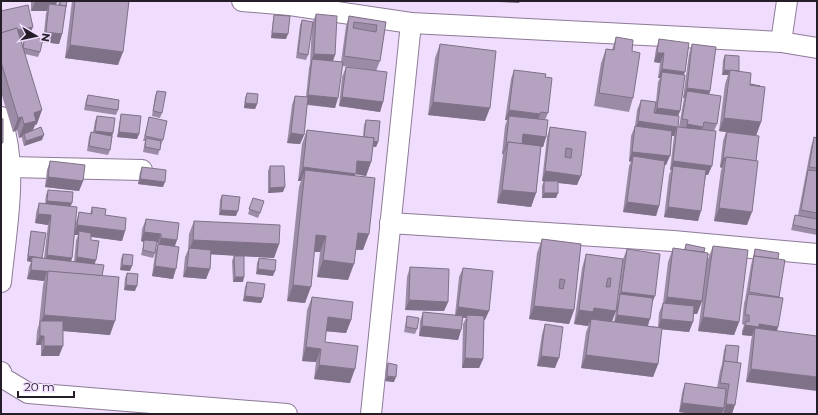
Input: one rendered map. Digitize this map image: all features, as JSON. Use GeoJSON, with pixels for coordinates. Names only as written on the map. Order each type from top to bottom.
{"type":"FeatureCollection","features":[{"type":"Feature","properties":{"kind":"street"},"geometry":{"type":"LineString","coordinates":[[242,1],[290,3],[411,23],[781,42],[817,48]]}},
{"type":"Feature","properties":{"kind":"street"},"geometry":{"type":"LineString","coordinates":[[781,42],[787,1]]}},
{"type":"Feature","properties":{"kind":"street"},"geometry":{"type":"LineString","coordinates":[[371,414],[411,23]]}},
{"type":"Feature","properties":{"kind":"street"},"geometry":{"type":"LineString","coordinates":[[1,117],[5,128],[9,167],[5,196],[1,282]]}},
{"type":"Feature","properties":{"kind":"street"},"geometry":{"type":"LineString","coordinates":[[9,167],[142,170]]}},
{"type":"Feature","properties":{"kind":"street"},"geometry":{"type":"LineString","coordinates":[[390,223],[672,241],[817,254]]}},
{"type":"Feature","properties":{"kind":"street"},"geometry":{"type":"LineString","coordinates":[[1,372],[3,378],[28,392],[287,414]]}},
{"type":"Feature","properties":{"kind":"building"},"geometry":{"type":"Polygon","coordinates":[[[57,1],[57,2],[35,2],[57,1]]]}},
{"type":"Feature","properties":{"kind":"building"},"geometry":{"type":"Polygon","coordinates":[[[60,1],[67,1],[66,7],[60,5],[60,1]]]}},
{"type":"Feature","properties":{"kind":"building"},"geometry":{"type":"Polygon","coordinates":[[[75,1],[129,1],[123,52],[70,45],[75,1]]]}},
{"type":"Feature","properties":{"kind":"building"},"geometry":{"type":"Polygon","coordinates":[[[49,4],[66,6],[62,34],[46,32],[49,4]]]}},
{"type":"Feature","properties":{"kind":"building"},"geometry":{"type":"Polygon","coordinates":[[[28,5],[33,27],[18,30],[17,28],[1,33],[1,11],[28,5]]]}},
{"type":"Feature","properties":{"kind":"building"},"geometry":{"type":"Polygon","coordinates":[[[316,14],[337,16],[335,55],[314,54],[316,14]]]}},
{"type":"Feature","properties":{"kind":"building"},"geometry":{"type":"Polygon","coordinates":[[[274,15],[290,16],[288,34],[272,33],[274,15]]]}},
{"type":"Feature","properties":{"kind":"building"},"geometry":{"type":"Polygon","coordinates":[[[349,16],[386,22],[380,61],[344,56],[349,16]],[[354,22],[353,28],[376,32],[377,25],[354,22]]]}},
{"type":"Feature","properties":{"kind":"building"},"geometry":{"type":"Polygon","coordinates":[[[302,20],[313,22],[308,55],[298,53],[302,20]]]}},
{"type":"Feature","properties":{"kind":"building"},"geometry":{"type":"Polygon","coordinates":[[[17,28],[42,110],[34,113],[36,121],[24,124],[22,117],[18,118],[1,62],[1,33],[17,28]]]}},
{"type":"Feature","properties":{"kind":"building"},"geometry":{"type":"Polygon","coordinates":[[[25,35],[43,39],[40,52],[23,48],[25,35]]]}},
{"type":"Feature","properties":{"kind":"building"},"geometry":{"type":"Polygon","coordinates":[[[616,37],[633,40],[632,51],[640,53],[633,98],[599,93],[606,49],[614,50],[616,37]]]}},
{"type":"Feature","properties":{"kind":"building"},"geometry":{"type":"Polygon","coordinates":[[[659,39],[689,43],[685,72],[662,69],[664,53],[657,53],[659,39]]]}},
{"type":"Feature","properties":{"kind":"building"},"geometry":{"type":"Polygon","coordinates":[[[440,44],[496,51],[490,108],[433,102],[440,44]]]}},
{"type":"Feature","properties":{"kind":"building"},"geometry":{"type":"Polygon","coordinates":[[[692,44],[716,47],[710,91],[687,88],[692,44]]]}},
{"type":"Feature","properties":{"kind":"building"},"geometry":{"type":"Polygon","coordinates":[[[725,55],[739,56],[739,71],[724,70],[725,55]]]}},
{"type":"Feature","properties":{"kind":"building"},"geometry":{"type":"Polygon","coordinates":[[[312,59],[343,62],[338,98],[308,95],[312,59]]]}},
{"type":"Feature","properties":{"kind":"building"},"geometry":{"type":"Polygon","coordinates":[[[346,67],[387,72],[383,102],[342,97],[346,67]]]}},
{"type":"Feature","properties":{"kind":"building"},"geometry":{"type":"Polygon","coordinates":[[[514,70],[546,74],[545,77],[552,78],[548,113],[541,112],[540,114],[509,110],[514,70]]]}},
{"type":"Feature","properties":{"kind":"building"},"geometry":{"type":"Polygon","coordinates":[[[730,70],[751,73],[750,85],[765,87],[761,122],[724,118],[730,70]]]}},
{"type":"Feature","properties":{"kind":"building"},"geometry":{"type":"Polygon","coordinates":[[[662,72],[685,75],[680,111],[657,108],[662,72]]]}},
{"type":"Feature","properties":{"kind":"building"},"geometry":{"type":"Polygon","coordinates":[[[157,91],[166,92],[162,113],[153,111],[157,91]]]}},
{"type":"Feature","properties":{"kind":"building"},"geometry":{"type":"Polygon","coordinates":[[[687,91],[721,96],[717,124],[704,122],[703,127],[687,124],[688,120],[682,119],[687,91]]]}},
{"type":"Feature","properties":{"kind":"building"},"geometry":{"type":"Polygon","coordinates":[[[247,93],[258,94],[257,104],[245,103],[247,93]]]}},
{"type":"Feature","properties":{"kind":"building"},"geometry":{"type":"Polygon","coordinates":[[[88,95],[119,100],[118,110],[86,105],[88,95]]]}},
{"type":"Feature","properties":{"kind":"building"},"geometry":{"type":"Polygon","coordinates":[[[295,96],[308,97],[304,135],[291,133],[295,96]]]}},
{"type":"Feature","properties":{"kind":"building"},"geometry":{"type":"Polygon","coordinates":[[[641,100],[656,102],[654,113],[679,116],[678,127],[716,131],[712,166],[673,161],[677,127],[638,121],[641,100]]]}},
{"type":"Feature","properties":{"kind":"building"},"geometry":{"type":"Polygon","coordinates":[[[121,114],[141,116],[139,134],[119,132],[121,114]]]}},
{"type":"Feature","properties":{"kind":"building"},"geometry":{"type":"Polygon","coordinates":[[[97,116],[115,118],[113,133],[95,131],[97,116]]]}},
{"type":"Feature","properties":{"kind":"building"},"geometry":{"type":"Polygon","coordinates":[[[509,116],[548,120],[546,137],[523,134],[522,144],[508,142],[506,145],[509,116]]]}},
{"type":"Feature","properties":{"kind":"building"},"geometry":{"type":"Polygon","coordinates":[[[149,117],[167,121],[163,140],[145,136],[149,117]]]}},
{"type":"Feature","properties":{"kind":"building"},"geometry":{"type":"Polygon","coordinates":[[[1,119],[3,119],[3,142],[1,142],[1,119]]]}},
{"type":"Feature","properties":{"kind":"building"},"geometry":{"type":"Polygon","coordinates":[[[366,120],[380,121],[378,142],[373,141],[374,138],[364,137],[366,120]]]}},
{"type":"Feature","properties":{"kind":"building"},"geometry":{"type":"Polygon","coordinates":[[[635,126],[672,131],[670,156],[632,152],[635,126]]]}},
{"type":"Feature","properties":{"kind":"building"},"geometry":{"type":"Polygon","coordinates":[[[41,127],[44,135],[26,141],[24,134],[41,127]]]}},
{"type":"Feature","properties":{"kind":"building"},"geometry":{"type":"Polygon","coordinates":[[[550,127],[586,132],[581,176],[545,171],[550,127]],[[566,148],[565,157],[571,158],[572,149],[566,148]]]}},
{"type":"Feature","properties":{"kind":"building"},"geometry":{"type":"Polygon","coordinates":[[[307,130],[374,138],[371,162],[357,161],[356,174],[303,167],[307,130]]]}},
{"type":"Feature","properties":{"kind":"building"},"geometry":{"type":"Polygon","coordinates":[[[91,132],[112,136],[110,150],[89,146],[91,132]]]}},
{"type":"Feature","properties":{"kind":"building"},"geometry":{"type":"Polygon","coordinates":[[[727,132],[759,136],[756,161],[726,157],[723,158],[727,132]]]}},
{"type":"Feature","properties":{"kind":"building"},"geometry":{"type":"Polygon","coordinates":[[[814,137],[817,138],[817,168],[809,167],[814,137]]]}},
{"type":"Feature","properties":{"kind":"building"},"geometry":{"type":"Polygon","coordinates":[[[146,138],[161,141],[160,150],[145,147],[146,138]]]}},
{"type":"Feature","properties":{"kind":"building"},"geometry":{"type":"Polygon","coordinates":[[[508,142],[541,146],[536,193],[502,190],[508,142]]]}},
{"type":"Feature","properties":{"kind":"building"},"geometry":{"type":"Polygon","coordinates":[[[633,156],[665,161],[659,206],[627,202],[633,156]]]}},
{"type":"Feature","properties":{"kind":"building"},"geometry":{"type":"Polygon","coordinates":[[[726,157],[758,161],[752,212],[719,208],[726,157]]]}},
{"type":"Feature","properties":{"kind":"building"},"geometry":{"type":"Polygon","coordinates":[[[50,161],[85,165],[83,181],[48,177],[50,161]]]}},
{"type":"Feature","properties":{"kind":"building"},"geometry":{"type":"Polygon","coordinates":[[[270,166],[284,166],[285,187],[270,188],[270,166]]]}},
{"type":"Feature","properties":{"kind":"building"},"geometry":{"type":"Polygon","coordinates":[[[673,166],[706,170],[701,211],[668,207],[673,166]]]}},
{"type":"Feature","properties":{"kind":"building"},"geometry":{"type":"Polygon","coordinates":[[[142,167],[166,170],[165,182],[140,179],[142,167]]]}},
{"type":"Feature","properties":{"kind":"building"},"geometry":{"type":"Polygon","coordinates":[[[305,170],[375,178],[369,234],[358,233],[354,264],[323,260],[326,236],[316,235],[311,287],[293,285],[305,170]]]}},
{"type":"Feature","properties":{"kind":"building"},"geometry":{"type":"Polygon","coordinates":[[[808,170],[817,171],[817,213],[801,210],[808,170]]]}},
{"type":"Feature","properties":{"kind":"building"},"geometry":{"type":"Polygon","coordinates":[[[544,181],[558,181],[558,193],[544,193],[544,181]]]}},
{"type":"Feature","properties":{"kind":"building"},"geometry":{"type":"Polygon","coordinates":[[[48,190],[73,192],[72,203],[47,201],[48,190]]]}},
{"type":"Feature","properties":{"kind":"building"},"geometry":{"type":"Polygon","coordinates":[[[222,195],[240,197],[238,211],[221,210],[222,195]]]}},
{"type":"Feature","properties":{"kind":"building"},"geometry":{"type":"Polygon","coordinates":[[[253,198],[264,201],[260,213],[249,209],[253,198]]]}},
{"type":"Feature","properties":{"kind":"building"},"geometry":{"type":"Polygon","coordinates":[[[39,203],[77,207],[72,258],[47,255],[51,215],[38,214],[39,203]]]}},
{"type":"Feature","properties":{"kind":"building"},"geometry":{"type":"Polygon","coordinates":[[[92,207],[106,209],[105,215],[126,218],[125,231],[77,225],[79,212],[92,214],[92,207]]]}},
{"type":"Feature","properties":{"kind":"building"},"geometry":{"type":"Polygon","coordinates":[[[795,215],[817,219],[817,230],[793,225],[795,215]]]}},
{"type":"Feature","properties":{"kind":"building"},"geometry":{"type":"Polygon","coordinates":[[[146,219],[179,223],[177,240],[161,238],[161,234],[144,232],[146,219]]]}},
{"type":"Feature","properties":{"kind":"building"},"geometry":{"type":"Polygon","coordinates":[[[194,221],[280,225],[279,244],[193,240],[194,221]]]}},
{"type":"Feature","properties":{"kind":"building"},"geometry":{"type":"Polygon","coordinates":[[[31,231],[46,233],[42,258],[28,256],[31,231]]]}},
{"type":"Feature","properties":{"kind":"building"},"geometry":{"type":"Polygon","coordinates":[[[79,231],[91,233],[91,240],[99,241],[96,260],[77,257],[79,231]]]}},
{"type":"Feature","properties":{"kind":"building"},"geometry":{"type":"Polygon","coordinates":[[[542,239],[581,244],[574,310],[534,306],[542,239]],[[560,279],[559,288],[563,289],[565,280],[560,279]]]}},
{"type":"Feature","properties":{"kind":"building"},"geometry":{"type":"Polygon","coordinates":[[[144,240],[157,241],[155,253],[143,250],[144,240]]]}},
{"type":"Feature","properties":{"kind":"building"},"geometry":{"type":"Polygon","coordinates":[[[158,244],[179,247],[176,269],[155,266],[158,244]]]}},
{"type":"Feature","properties":{"kind":"building"},"geometry":{"type":"Polygon","coordinates":[[[686,244],[705,248],[704,252],[685,250],[686,244]]]}},
{"type":"Feature","properties":{"kind":"building"},"geometry":{"type":"Polygon","coordinates":[[[713,246],[748,250],[739,322],[703,317],[713,246]]]}},
{"type":"Feature","properties":{"kind":"building"},"geometry":{"type":"Polygon","coordinates":[[[189,248],[211,250],[210,269],[187,267],[189,248]]]}},
{"type":"Feature","properties":{"kind":"building"},"geometry":{"type":"Polygon","coordinates":[[[673,248],[708,253],[702,301],[667,297],[673,248]]]}},
{"type":"Feature","properties":{"kind":"building"},"geometry":{"type":"Polygon","coordinates":[[[627,249],[660,254],[655,296],[621,292],[627,249]]]}},
{"type":"Feature","properties":{"kind":"building"},"geometry":{"type":"Polygon","coordinates":[[[755,249],[779,253],[778,259],[754,256],[755,249]]]}},
{"type":"Feature","properties":{"kind":"building"},"geometry":{"type":"Polygon","coordinates":[[[123,254],[133,255],[132,266],[122,265],[123,254]]]}},
{"type":"Feature","properties":{"kind":"building"},"geometry":{"type":"Polygon","coordinates":[[[586,254],[623,259],[616,311],[594,308],[593,312],[579,310],[586,254]],[[608,278],[606,287],[610,287],[611,278],[608,278]]]}},
{"type":"Feature","properties":{"kind":"building"},"geometry":{"type":"Polygon","coordinates":[[[234,256],[244,256],[244,277],[235,277],[234,256]]]}},
{"type":"Feature","properties":{"kind":"building"},"geometry":{"type":"Polygon","coordinates":[[[754,256],[785,260],[779,297],[749,292],[754,256]]]}},
{"type":"Feature","properties":{"kind":"building"},"geometry":{"type":"Polygon","coordinates":[[[32,257],[104,265],[102,276],[31,270],[32,257]]]}},
{"type":"Feature","properties":{"kind":"building"},"geometry":{"type":"Polygon","coordinates":[[[259,258],[276,260],[275,271],[258,269],[259,258]]]}},
{"type":"Feature","properties":{"kind":"building"},"geometry":{"type":"Polygon","coordinates":[[[410,267],[449,269],[448,302],[409,300],[410,267]]]}},
{"type":"Feature","properties":{"kind":"building"},"geometry":{"type":"Polygon","coordinates":[[[463,268],[493,271],[489,311],[458,307],[463,268]]]}},
{"type":"Feature","properties":{"kind":"building"},"geometry":{"type":"Polygon","coordinates":[[[48,271],[119,277],[115,321],[44,315],[48,271]]]}},
{"type":"Feature","properties":{"kind":"building"},"geometry":{"type":"Polygon","coordinates":[[[127,273],[138,274],[137,286],[126,285],[127,273]]]}},
{"type":"Feature","properties":{"kind":"building"},"geometry":{"type":"Polygon","coordinates":[[[247,282],[265,284],[263,298],[245,296],[247,282]]]}},
{"type":"Feature","properties":{"kind":"building"},"geometry":{"type":"Polygon","coordinates":[[[620,294],[653,298],[650,319],[617,315],[620,294]]]}},
{"type":"Feature","properties":{"kind":"building"},"geometry":{"type":"Polygon","coordinates":[[[748,294],[783,298],[778,327],[759,324],[759,327],[745,325],[746,321],[749,322],[749,315],[745,315],[748,294]]]}},
{"type":"Feature","properties":{"kind":"building"},"geometry":{"type":"Polygon","coordinates":[[[312,297],[353,302],[351,320],[328,317],[325,342],[358,346],[355,369],[319,365],[321,349],[306,347],[312,297]]]}},
{"type":"Feature","properties":{"kind":"building"},"geometry":{"type":"Polygon","coordinates":[[[663,303],[694,306],[693,322],[661,319],[663,303]]]}},
{"type":"Feature","properties":{"kind":"building"},"geometry":{"type":"Polygon","coordinates":[[[423,312],[463,316],[461,330],[422,326],[423,312]]]}},
{"type":"Feature","properties":{"kind":"building"},"geometry":{"type":"Polygon","coordinates":[[[467,315],[484,316],[483,359],[465,358],[467,315]]]}},
{"type":"Feature","properties":{"kind":"building"},"geometry":{"type":"Polygon","coordinates":[[[407,316],[419,318],[417,329],[406,327],[407,316]]]}},
{"type":"Feature","properties":{"kind":"building"},"geometry":{"type":"Polygon","coordinates":[[[591,319],[662,328],[658,364],[586,355],[591,319]]]}},
{"type":"Feature","properties":{"kind":"building"},"geometry":{"type":"Polygon","coordinates":[[[40,321],[63,321],[63,346],[44,346],[44,336],[40,336],[40,321]]]}},
{"type":"Feature","properties":{"kind":"building"},"geometry":{"type":"Polygon","coordinates":[[[545,324],[563,327],[559,358],[541,356],[545,324]]]}},
{"type":"Feature","properties":{"kind":"building"},"geometry":{"type":"Polygon","coordinates":[[[755,328],[817,336],[817,377],[751,369],[755,328]]]}},
{"type":"Feature","properties":{"kind":"building"},"geometry":{"type":"Polygon","coordinates":[[[726,345],[739,346],[737,363],[724,361],[726,345]]]}},
{"type":"Feature","properties":{"kind":"building"},"geometry":{"type":"Polygon","coordinates":[[[724,361],[741,363],[735,405],[726,404],[729,384],[720,383],[724,361]]]}},
{"type":"Feature","properties":{"kind":"building"},"geometry":{"type":"Polygon","coordinates":[[[388,363],[397,365],[396,377],[387,376],[388,363]]]}},
{"type":"Feature","properties":{"kind":"building"},"geometry":{"type":"Polygon","coordinates":[[[685,383],[726,389],[724,408],[682,403],[685,383]]]}}]}
